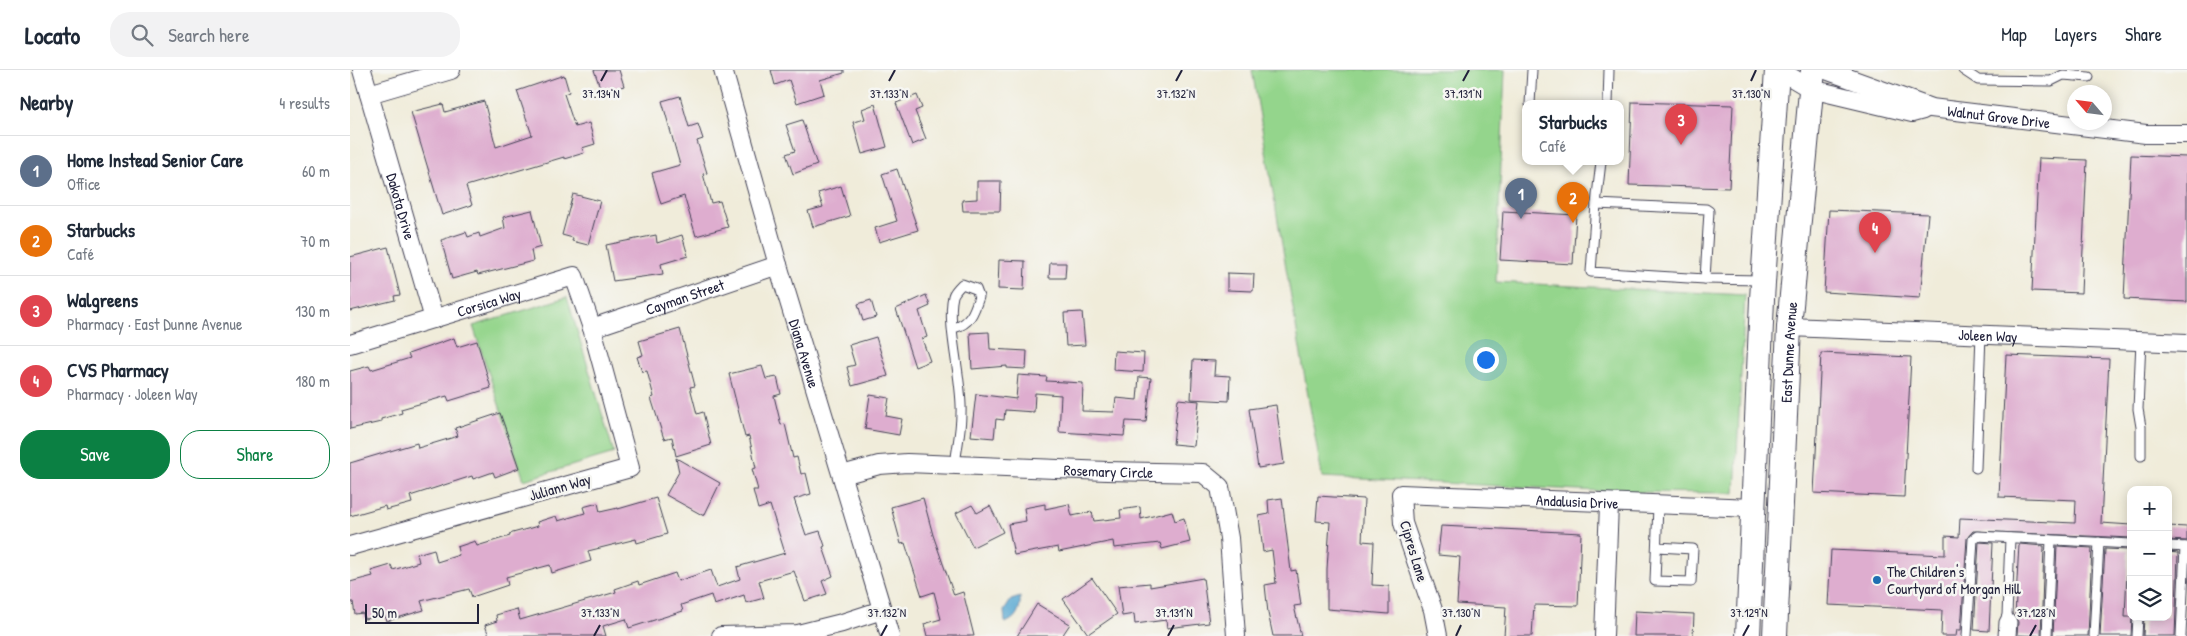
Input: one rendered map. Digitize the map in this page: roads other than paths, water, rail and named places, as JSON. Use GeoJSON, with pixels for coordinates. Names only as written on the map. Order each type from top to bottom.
{"type":"FeatureCollection","features":[{"type":"Feature","properties":{"kind":"main road","name":"East Dunne Avenue"},"geometry":{"type":"LineString","coordinates":[[1748,636],[1763,280],[1778,70]]}},
{"type":"Feature","properties":{"kind":"main road","name":"East Dunne Avenue"},"geometry":{"type":"LineString","coordinates":[[1775,636],[1789,327],[1812,80]]}},
{"type":"Feature","properties":{"kind":"main road"},"geometry":{"type":"LineString","coordinates":[[1759,371],[1771,358],[1776,337],[1789,327],[1775,306],[1778,245],[1776,236],[1767,226]]}},
{"type":"Feature","properties":{"kind":"main road"},"geometry":{"type":"LineString","coordinates":[[1753,508],[1760,514],[1764,523],[1766,564],[1770,575],[1778,580]]}},
{"type":"Feature","properties":{"kind":"street","name":"Dakota Drive"},"geometry":{"type":"LineString","coordinates":[[362,70],[434,319]]}},
{"type":"Feature","properties":{"kind":"street"},"geometry":{"type":"LineString","coordinates":[[369,94],[451,70]]}},
{"type":"Feature","properties":{"kind":"street","name":"Diana Avenue"},"geometry":{"type":"LineString","coordinates":[[723,70],[778,265],[890,636]]}},
{"type":"Feature","properties":{"kind":"street","name":"Walnut Grove Drive"},"geometry":{"type":"LineString","coordinates":[[1778,70],[1912,113],[1931,108]]}},
{"type":"Feature","properties":{"kind":"street","name":"Walnut Grove Drive"},"geometry":{"type":"LineString","coordinates":[[1826,70],[1931,108],[2146,134],[2187,134]]}},
{"type":"Feature","properties":{"kind":"street","name":"Cayman Street"},"geometry":{"type":"LineString","coordinates":[[592,328],[778,265]]}},
{"type":"Feature","properties":{"kind":"street","name":"Corsica Way"},"geometry":{"type":"LineString","coordinates":[[350,344],[574,276],[592,328]]}},
{"type":"Feature","properties":{"kind":"street","name":"Joleen Way"},"geometry":{"type":"LineString","coordinates":[[1789,327],[1981,333],[2187,343]]}},
{"type":"Feature","properties":{"kind":"street","name":"Juliann Way"},"geometry":{"type":"LineString","coordinates":[[350,546],[630,468],[592,328]]}},
{"type":"Feature","properties":{"kind":"street","name":"Rosemary Circle"},"geometry":{"type":"LineString","coordinates":[[842,475],[879,465],[955,464],[1202,473],[1220,488],[1229,538],[1236,636]]}},
{"type":"Feature","properties":{"kind":"street","name":"Andalusia Drive"},"geometry":{"type":"LineString","coordinates":[[1401,494],[1658,506],[1753,508]]}},
{"type":"Feature","properties":{"kind":"street","name":"Cipres Lane"},"geometry":{"type":"LineString","coordinates":[[1401,494],[1403,523],[1433,610],[1438,636]]}},
{"type":"Feature","properties":{"kind":"street"},"geometry":{"type":"LineString","coordinates":[[1604,636],[1609,504]]}},
{"type":"Feature","properties":{"kind":"street"},"geometry":{"type":"LineString","coordinates":[[721,636],[798,634],[842,623],[882,610]]}},
{"type":"Feature","properties":{"kind":"lane"},"geometry":{"type":"LineString","coordinates":[[1530,100],[1532,70]]}},
{"type":"Feature","properties":{"kind":"lane"},"geometry":{"type":"LineString","coordinates":[[1608,70],[1608,100]]}},
{"type":"Feature","properties":{"kind":"lane"},"geometry":{"type":"LineString","coordinates":[[1963,70],[1978,80],[2051,81],[2063,75],[2089,77]]}},
{"type":"Feature","properties":{"kind":"lane"},"geometry":{"type":"LineString","coordinates":[[1601,165],[1591,272],[1705,279],[1763,280]]}},
{"type":"Feature","properties":{"kind":"lane"},"geometry":{"type":"LineString","coordinates":[[1596,204],[1706,209],[1709,211],[1705,279]]}},
{"type":"Feature","properties":{"kind":"lane"},"geometry":{"type":"LineString","coordinates":[[954,328],[964,325],[972,316],[980,297],[976,289],[962,284],[954,295],[954,328],[961,414],[955,464]]}},
{"type":"Feature","properties":{"kind":"lane"},"geometry":{"type":"LineString","coordinates":[[1976,468],[1981,333]]}},
{"type":"Feature","properties":{"kind":"lane"},"geometry":{"type":"LineString","coordinates":[[2141,341],[2138,409],[2141,427],[2141,456]]}},
{"type":"Feature","properties":{"kind":"lane"},"geometry":{"type":"LineString","coordinates":[[1657,547],[1693,549],[1691,582],[1655,580],[1658,506]]}},
{"type":"Feature","properties":{"kind":"lane"},"geometry":{"type":"LineString","coordinates":[[1967,636],[1972,539],[1977,536],[2127,544]]}},
{"type":"Feature","properties":{"kind":"lane"},"geometry":{"type":"LineString","coordinates":[[2003,636],[2004,622],[2007,616],[2010,538]]}},
{"type":"Feature","properties":{"kind":"lane"},"geometry":{"type":"LineString","coordinates":[[2047,636],[2051,540]]}},
{"type":"Feature","properties":{"kind":"lane"},"geometry":{"type":"LineString","coordinates":[[2094,636],[2099,542]]}},
{"type":"Feature","properties":{"kind":"lane"},"geometry":{"type":"LineString","coordinates":[[2172,546],[2186,547],[2182,636]]}},
{"type":"Feature","properties":{"kind":"lane"},"geometry":{"type":"LineString","coordinates":[[2007,616],[2012,622],[2012,636]]}},
{"type":"Feature","properties":{"kind":"lane"},"geometry":{"type":"LineString","coordinates":[[2137,636],[2138,621]]}},
{"type":"Feature","properties":{"kind":"water"},"geometry":{"type":"Polygon","coordinates":[[[1020,597],[1020,606],[1017,613],[1013,619],[1005,623],[1004,611],[1011,600],[1020,597]]]}},
{"type":"Feature","properties":{"kind":"place","name":"Walgreens"},"geometry":{"type":"Point","coordinates":[1681,145]}},
{"type":"Feature","properties":{"kind":"place","name":"Home Instead Senior Care"},"geometry":{"type":"Point","coordinates":[1521,219]}},
{"type":"Feature","properties":{"kind":"place","name":"Starbucks"},"geometry":{"type":"Point","coordinates":[1573,223]}},
{"type":"Feature","properties":{"kind":"place","name":"CVS Pharmacy"},"geometry":{"type":"Point","coordinates":[1875,253]}},
{"type":"Feature","properties":{"kind":"place","name":"The Children's Courtyard of Morgan Hill"},"geometry":{"type":"Point","coordinates":[1877,580]}}]}
